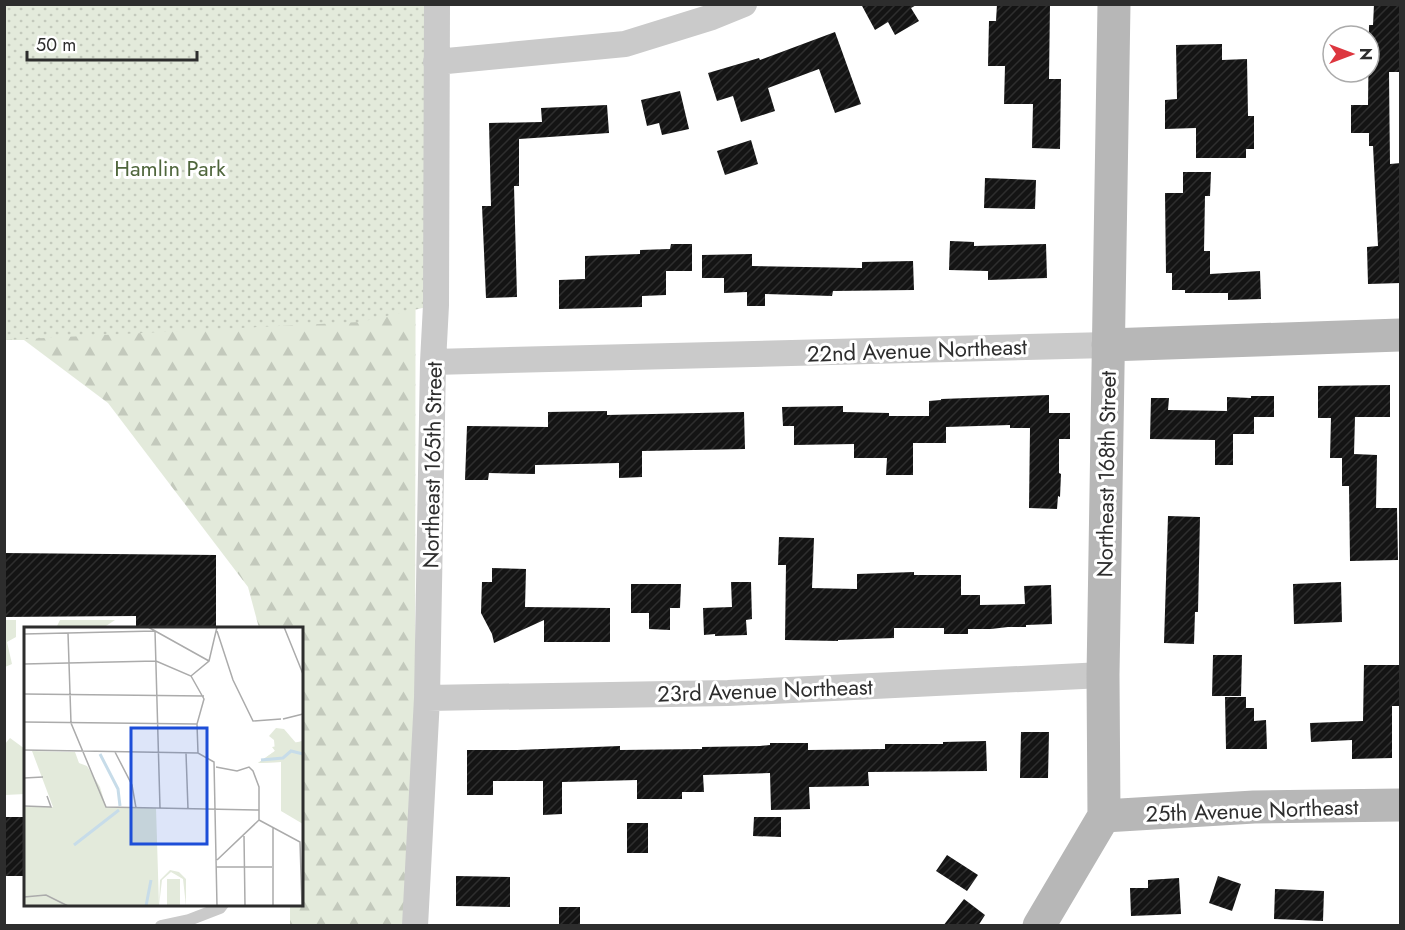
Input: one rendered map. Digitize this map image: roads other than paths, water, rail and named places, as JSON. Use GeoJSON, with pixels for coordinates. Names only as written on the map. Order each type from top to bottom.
{"type":"FeatureCollection","features":[{"type":"Feature","properties":{"kind":"street","name":"Northeast 165th Street"},"geometry":{"type":"LineString","coordinates":[[415,926],[427,698],[436,305],[437,4]]}},
{"type":"Feature","properties":{"kind":"street"},"geometry":{"type":"LineString","coordinates":[[436,62],[625,44],[712,17],[744,4]]}},
{"type":"Feature","properties":{"kind":"street","name":"Northeast 168th Street"},"geometry":{"type":"LineString","coordinates":[[1104,816],[1103,675],[1114,4]]}},
{"type":"Feature","properties":{"kind":"street","name":"22nd Avenue Northeast"},"geometry":{"type":"LineString","coordinates":[[434,362],[1108,345],[1401,335]]}},
{"type":"Feature","properties":{"kind":"street","name":"23rd Avenue Northeast"},"geometry":{"type":"LineString","coordinates":[[427,698],[728,693],[1103,675]]}},
{"type":"Feature","properties":{"kind":"street","name":"25th Avenue Northeast"},"geometry":{"type":"LineString","coordinates":[[1104,816],[1254,807],[1401,805]]}},
{"type":"Feature","properties":{"kind":"street"},"geometry":{"type":"LineString","coordinates":[[1039,926],[1104,816]]}},
{"type":"Feature","properties":{"kind":"lane"},"geometry":{"type":"LineString","coordinates":[[161,926],[189,920],[222,906]]}},
{"type":"Feature","properties":{"kind":"park label","name":"Hamlin Park"},"geometry":{"type":"Point","coordinates":[170,168]}}]}
